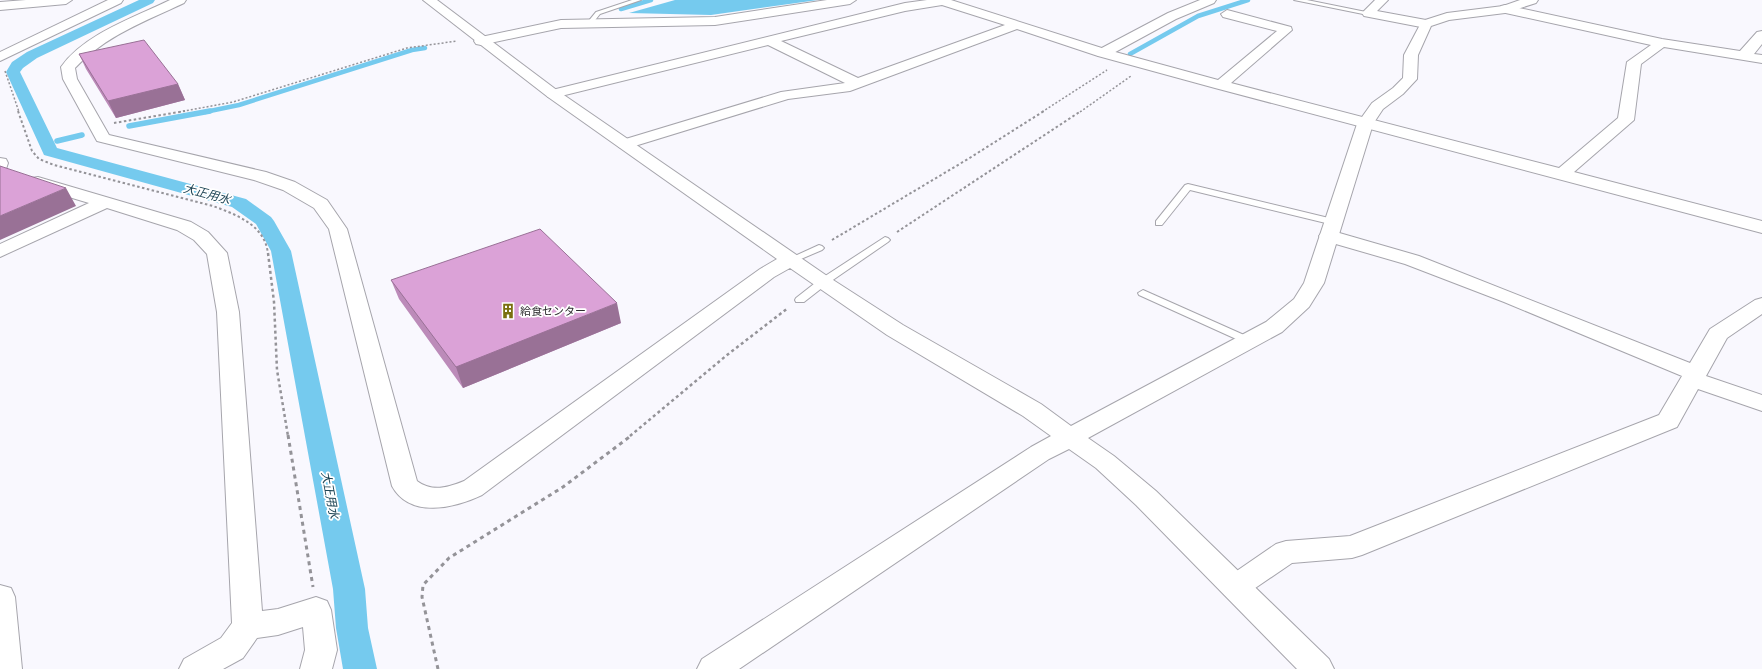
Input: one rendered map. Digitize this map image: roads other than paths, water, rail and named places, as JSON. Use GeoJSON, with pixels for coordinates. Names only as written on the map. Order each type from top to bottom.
{"type":"FeatureCollection","features":[{"type":"Feature","properties":{"kind":"street"},"geometry":{"type":"LineString","coordinates":[[0,6],[66,0]]}},
{"type":"Feature","properties":{"kind":"street"},"geometry":{"type":"LineString","coordinates":[[4,62],[117,0]]}},
{"type":"Feature","properties":{"kind":"street"},"geometry":{"type":"LineString","coordinates":[[180,0],[99,41],[80,54],[68,67],[70,79],[103,138],[260,176],[289,186],[321,204],[338,229],[405,486],[415,495],[427,497],[450,497],[473,488],[767,273],[791,260]]}},
{"type":"Feature","properties":{"kind":"street"},"geometry":{"type":"LineString","coordinates":[[429,0],[481,41],[553,94],[823,282],[895,330],[1032,410],[1105,462],[1146,498],[1318,669]]}},
{"type":"Feature","properties":{"kind":"street"},"geometry":{"type":"LineString","coordinates":[[481,41],[556,24],[715,21],[850,0]]}},
{"type":"Feature","properties":{"kind":"street"},"geometry":{"type":"LineString","coordinates":[[1103,53],[1172,16],[1210,0]]}},
{"type":"Feature","properties":{"kind":"street"},"geometry":{"type":"LineString","coordinates":[[1368,12],[1382,0]]}},
{"type":"Feature","properties":{"kind":"street"},"geometry":{"type":"LineString","coordinates":[[1368,12],[1426,24],[1447,17],[1505,9],[1532,0]]}},
{"type":"Feature","properties":{"kind":"street"},"geometry":{"type":"LineString","coordinates":[[553,94],[905,7],[941,1],[1103,53],[1365,124],[1563,174],[1762,227]]}},
{"type":"Feature","properties":{"kind":"street"},"geometry":{"type":"LineString","coordinates":[[1505,9],[1662,43],[1762,59]]}},
{"type":"Feature","properties":{"kind":"street"},"geometry":{"type":"LineString","coordinates":[[1220,85],[1286,30],[1227,14]]}},
{"type":"Feature","properties":{"kind":"street"},"geometry":{"type":"LineString","coordinates":[[713,669],[1040,453],[1274,327],[1302,303],[1314,283],[1365,124],[1377,106],[1398,91],[1410,79],[1411,54],[1426,24]]}},
{"type":"Feature","properties":{"kind":"street"},"geometry":{"type":"LineString","coordinates":[[625,144],[786,95],[846,88],[1016,26]]}},
{"type":"Feature","properties":{"kind":"street"},"geometry":{"type":"LineString","coordinates":[[1743,56],[1749,52],[1762,35]]}},
{"type":"Feature","properties":{"kind":"street"},"geometry":{"type":"LineString","coordinates":[[768,40],[857,83]]}},
{"type":"Feature","properties":{"kind":"street"},"geometry":{"type":"LineString","coordinates":[[1563,174],[1626,120],[1634,62],[1662,43]]}},
{"type":"Feature","properties":{"kind":"street"},"geometry":{"type":"LineString","coordinates":[[0,164],[3,170],[19,177],[184,226],[201,236],[217,253],[228,312],[248,626],[232,648],[195,669]]}},
{"type":"Feature","properties":{"kind":"street"},"geometry":{"type":"LineString","coordinates":[[0,251],[106,202]]}},
{"type":"Feature","properties":{"kind":"street"},"geometry":{"type":"LineString","coordinates":[[1331,229],[1511,298],[1694,376],[1762,403]]}},
{"type":"Feature","properties":{"kind":"street"},"geometry":{"type":"LineString","coordinates":[[1235,587],[1286,552],[1352,547],[1668,421],[1718,334],[1762,304]]}},
{"type":"Feature","properties":{"kind":"street"},"geometry":{"type":"LineString","coordinates":[[0,597],[6,669]]}},
{"type":"Feature","properties":{"kind":"street"},"geometry":{"type":"LineString","coordinates":[[248,626],[278,622],[316,610],[321,650],[316,669]]}},
{"type":"Feature","properties":{"kind":"lane"},"geometry":{"type":"LineString","coordinates":[[590,23],[598,13],[638,0]]}},
{"type":"Feature","properties":{"kind":"lane"},"geometry":{"type":"LineString","coordinates":[[1297,0],[1368,12]]}},
{"type":"Feature","properties":{"kind":"lane"},"geometry":{"type":"LineString","coordinates":[[1159,222],[1188,187],[1331,229]]}},
{"type":"Feature","properties":{"kind":"lane"},"geometry":{"type":"LineString","coordinates":[[800,300],[823,282],[885,240]]}},
{"type":"Feature","properties":{"kind":"lane"},"geometry":{"type":"LineString","coordinates":[[791,260],[819,248]]}},
{"type":"Feature","properties":{"kind":"lane"},"geometry":{"type":"LineString","coordinates":[[1143,293],[1249,341]]}},
{"type":"Feature","properties":{"kind":"water"},"geometry":{"type":"Polygon","coordinates":[[[675,0],[818,0],[711,15],[629,13],[675,0]]]}},
{"type":"Feature","properties":{"kind":"waterway","name":"大正用水"},"geometry":{"type":"LineString","coordinates":[[149,0],[32,55],[17,65],[13,72],[50,151],[239,203],[264,221],[281,251],[349,589],[352,628],[360,669]]}},
{"type":"Feature","properties":{"kind":"waterway"},"geometry":{"type":"LineString","coordinates":[[621,9],[651,0]]}},
{"type":"Feature","properties":{"kind":"waterway"},"geometry":{"type":"LineString","coordinates":[[1130,54],[1198,16],[1248,0]]}},
{"type":"Feature","properties":{"kind":"waterway"},"geometry":{"type":"LineString","coordinates":[[209,111],[239,105],[412,50],[425,48]]}},
{"type":"Feature","properties":{"kind":"waterway"},"geometry":{"type":"LineString","coordinates":[[129,126],[209,111]]}},
{"type":"Feature","properties":{"kind":"waterway"},"geometry":{"type":"LineString","coordinates":[[57,141],[82,135]]}},
{"type":"Feature","properties":{"kind":"place","name":"給食センター"},"geometry":{"type":"Point","coordinates":[508,311]}}]}
